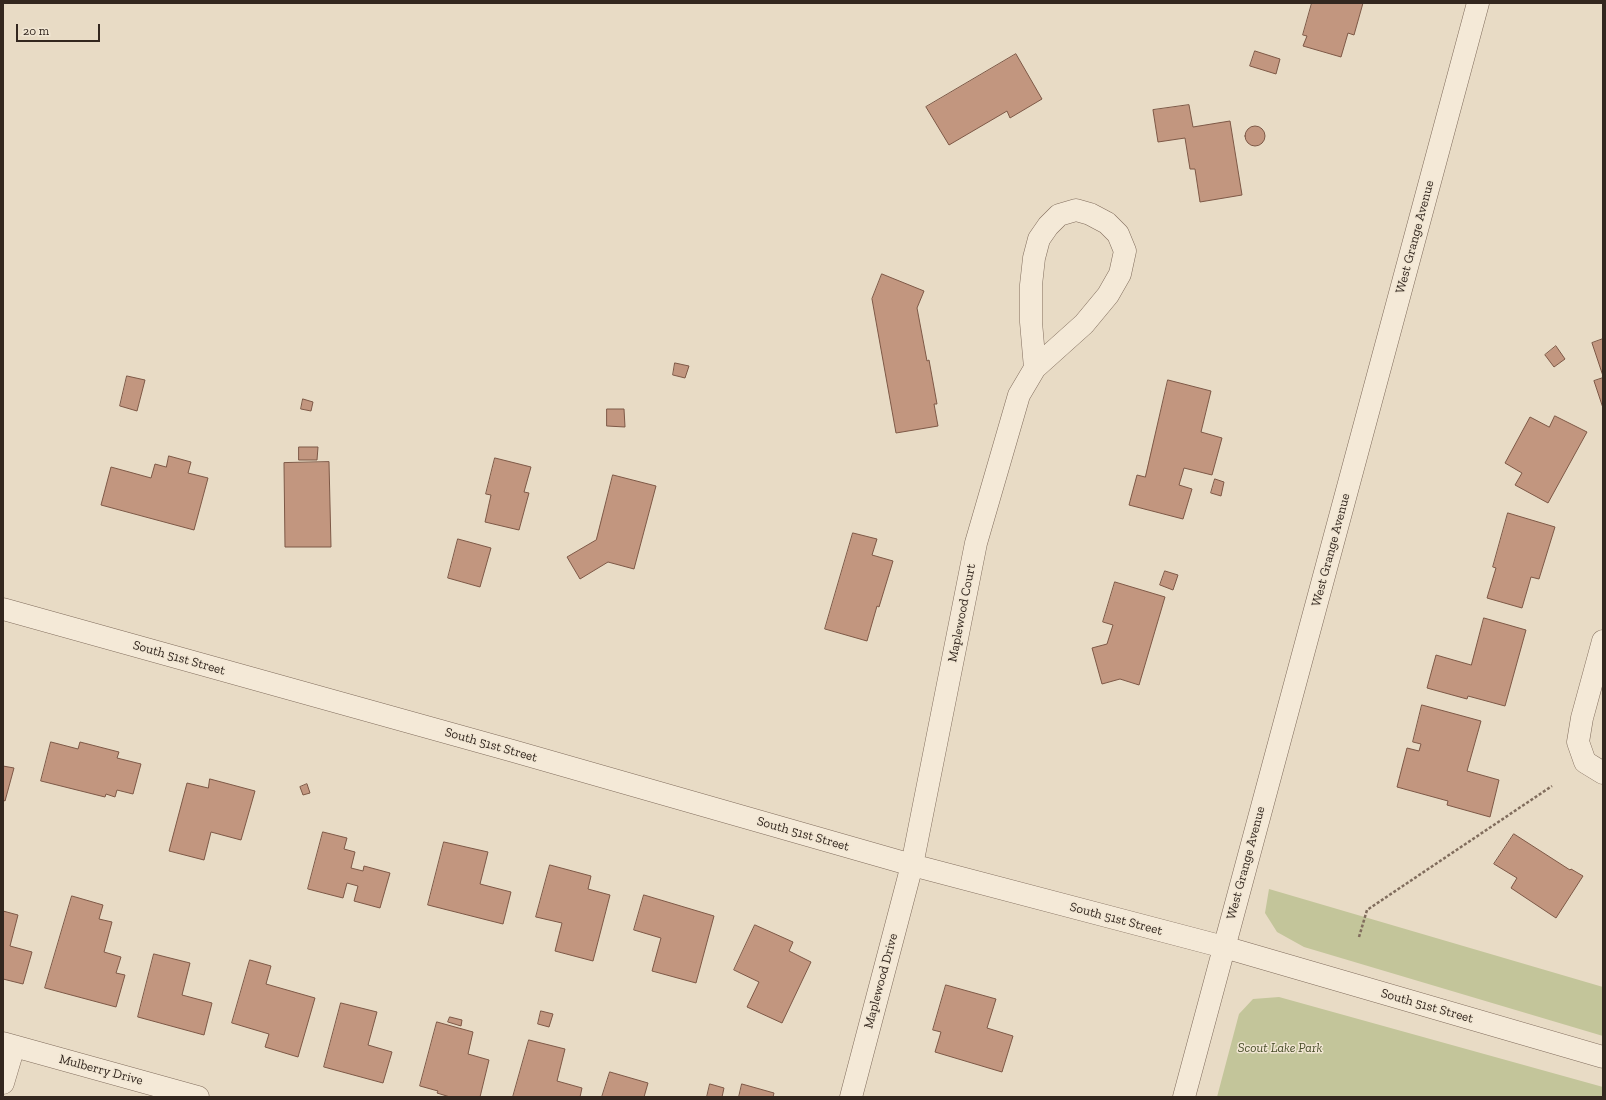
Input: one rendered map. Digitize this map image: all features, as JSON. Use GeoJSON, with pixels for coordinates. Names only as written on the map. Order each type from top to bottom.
{"type":"FeatureCollection","features":[{"type":"Feature","properties":{"kind":"street","name":"West Grange Avenue"},"geometry":{"type":"LineString","coordinates":[[1184,1097],[1478,3]]}},
{"type":"Feature","properties":{"kind":"street","name":"Maplewood Court"},"geometry":{"type":"LineString","coordinates":[[912,865],[976,543],[1019,395],[1035,368],[1084,324],[1108,295],[1120,274],[1125,251],[1118,234],[1106,223],[1090,214],[1076,210],[1059,215],[1048,226],[1039,239],[1034,258],[1031,285],[1031,322],[1035,368]]}},
{"type":"Feature","properties":{"kind":"street","name":"South 51st Street"},"geometry":{"type":"LineString","coordinates":[[3,609],[513,751],[912,865],[1224,947],[1603,1058]]}},
{"type":"Feature","properties":{"kind":"street"},"geometry":{"type":"LineString","coordinates":[[1603,641],[1582,718],[1578,742],[1585,762],[1603,773]]}},
{"type":"Feature","properties":{"kind":"street","name":"Maplewood Drive"},"geometry":{"type":"LineString","coordinates":[[851,1097],[912,865]]}},
{"type":"Feature","properties":{"kind":"street"},"geometry":{"type":"LineString","coordinates":[[3,1083],[8,1045]]}},
{"type":"Feature","properties":{"kind":"street","name":"Mulberry Drive"},"geometry":{"type":"LineString","coordinates":[[8,1045],[198,1097]]}},
{"type":"Feature","properties":{"kind":"path"},"geometry":{"type":"LineString","coordinates":[[1359,937],[1367,910],[1552,786]]}},
{"type":"Feature","properties":{"kind":"green space"},"geometry":{"type":"Polygon","coordinates":[[[1269,889],[1603,987],[1603,1036],[1304,947],[1277,932],[1265,913],[1269,889]]]}},
{"type":"Feature","properties":{"kind":"green space","name":"Scout Lake Park"},"geometry":{"type":"Polygon","coordinates":[[[1279,997],[1603,1087],[1603,1097],[1217,1097],[1239,1014],[1253,999],[1279,997]]]}},
{"type":"Feature","properties":{"kind":"building"},"geometry":{"type":"Polygon","coordinates":[[[1312,3],[1363,3],[1354,35],[1348,33],[1341,57],[1303,46],[1307,36],[1303,35],[1312,3]]]}},
{"type":"Feature","properties":{"kind":"building"},"geometry":{"type":"Polygon","coordinates":[[[1255,51],[1280,59],[1276,74],[1250,66],[1255,51]]]}},
{"type":"Feature","properties":{"kind":"building"},"geometry":{"type":"Polygon","coordinates":[[[1016,54],[1042,99],[1010,118],[1007,111],[949,145],[926,107],[1016,54]]]}},
{"type":"Feature","properties":{"kind":"building"},"geometry":{"type":"Polygon","coordinates":[[[1189,105],[1193,127],[1230,121],[1242,195],[1200,202],[1195,169],[1190,169],[1185,138],[1158,142],[1153,110],[1189,105]]]}},
{"type":"Feature","properties":{"kind":"building"},"geometry":{"type":"Polygon","coordinates":[[[1255,126],[1262,129],[1265,136],[1262,143],[1255,146],[1248,143],[1245,136],[1248,129],[1255,126]]]}},
{"type":"Feature","properties":{"kind":"building"},"geometry":{"type":"Polygon","coordinates":[[[882,274],[924,291],[917,308],[937,404],[934,404],[938,426],[896,433],[872,299],[882,274]]]}},
{"type":"Feature","properties":{"kind":"building"},"geometry":{"type":"Polygon","coordinates":[[[1603,339],[1603,376],[1592,343],[1603,339]]]}},
{"type":"Feature","properties":{"kind":"building"},"geometry":{"type":"Polygon","coordinates":[[[1556,346],[1565,359],[1554,367],[1545,355],[1556,346]]]}},
{"type":"Feature","properties":{"kind":"building"},"geometry":{"type":"Polygon","coordinates":[[[675,363],[689,366],[685,378],[673,375],[675,363]]]}},
{"type":"Feature","properties":{"kind":"building"},"geometry":{"type":"Polygon","coordinates":[[[127,376],[145,380],[137,411],[120,406],[127,376]]]}},
{"type":"Feature","properties":{"kind":"building"},"geometry":{"type":"Polygon","coordinates":[[[1603,378],[1603,408],[1594,381],[1603,378]]]}},
{"type":"Feature","properties":{"kind":"building"},"geometry":{"type":"Polygon","coordinates":[[[1168,380],[1211,391],[1201,432],[1222,438],[1212,475],[1184,468],[1179,485],[1192,489],[1183,519],[1129,505],[1137,475],[1145,477],[1168,380]]]}},
{"type":"Feature","properties":{"kind":"building"},"geometry":{"type":"Polygon","coordinates":[[[303,399],[313,402],[311,411],[301,409],[303,399]]]}},
{"type":"Feature","properties":{"kind":"building"},"geometry":{"type":"Polygon","coordinates":[[[607,409],[624,409],[625,427],[607,426],[607,409]]]}},
{"type":"Feature","properties":{"kind":"building"},"geometry":{"type":"Polygon","coordinates":[[[1555,416],[1587,432],[1548,503],[1515,485],[1522,473],[1505,463],[1530,417],[1549,427],[1555,416]]]}},
{"type":"Feature","properties":{"kind":"building"},"geometry":{"type":"Polygon","coordinates":[[[299,447],[318,447],[317,460],[299,460],[299,447]]]}},
{"type":"Feature","properties":{"kind":"building"},"geometry":{"type":"Polygon","coordinates":[[[169,456],[191,462],[188,473],[208,478],[194,530],[101,505],[111,467],[151,478],[155,464],[166,467],[169,456]]]}},
{"type":"Feature","properties":{"kind":"building"},"geometry":{"type":"Polygon","coordinates":[[[495,458],[531,467],[524,492],[529,493],[519,530],[485,522],[491,495],[486,494],[495,458]]]}},
{"type":"Feature","properties":{"kind":"building"},"geometry":{"type":"Polygon","coordinates":[[[329,462],[331,547],[285,547],[284,463],[329,462]]]}},
{"type":"Feature","properties":{"kind":"building"},"geometry":{"type":"Polygon","coordinates":[[[613,475],[656,486],[634,569],[608,562],[580,579],[567,557],[596,540],[613,475]]]}},
{"type":"Feature","properties":{"kind":"building"},"geometry":{"type":"Polygon","coordinates":[[[1215,479],[1224,482],[1221,496],[1211,493],[1215,479]]]}},
{"type":"Feature","properties":{"kind":"building"},"geometry":{"type":"Polygon","coordinates":[[[1508,513],[1555,527],[1539,579],[1531,577],[1522,608],[1487,598],[1496,568],[1493,567],[1508,513]]]}},
{"type":"Feature","properties":{"kind":"building"},"geometry":{"type":"Polygon","coordinates":[[[853,533],[877,539],[872,555],[893,561],[879,607],[877,606],[867,641],[825,629],[853,533]]]}},
{"type":"Feature","properties":{"kind":"building"},"geometry":{"type":"Polygon","coordinates":[[[458,539],[491,548],[480,587],[448,578],[458,539]]]}},
{"type":"Feature","properties":{"kind":"building"},"geometry":{"type":"Polygon","coordinates":[[[1165,571],[1178,575],[1173,590],[1160,585],[1165,571]]]}},
{"type":"Feature","properties":{"kind":"building"},"geometry":{"type":"Polygon","coordinates":[[[1115,582],[1165,597],[1139,685],[1120,679],[1102,684],[1092,648],[1107,644],[1113,625],[1103,622],[1115,582]]]}},
{"type":"Feature","properties":{"kind":"building"},"geometry":{"type":"Polygon","coordinates":[[[1484,618],[1526,630],[1505,706],[1468,696],[1467,699],[1427,688],[1436,655],[1471,665],[1484,618]]]}},
{"type":"Feature","properties":{"kind":"building"},"geometry":{"type":"Polygon","coordinates":[[[1422,705],[1481,721],[1467,771],[1499,780],[1490,817],[1447,805],[1448,801],[1397,787],[1407,748],[1419,751],[1421,744],[1413,742],[1422,705]]]}},
{"type":"Feature","properties":{"kind":"building"},"geometry":{"type":"Polygon","coordinates":[[[51,742],[78,749],[80,742],[119,752],[117,758],[141,764],[133,794],[117,790],[115,797],[106,794],[105,797],[41,781],[51,742]]]}},
{"type":"Feature","properties":{"kind":"building"},"geometry":{"type":"Polygon","coordinates":[[[3,766],[14,768],[5,801],[3,800],[3,766]]]}},
{"type":"Feature","properties":{"kind":"building"},"geometry":{"type":"Polygon","coordinates":[[[210,779],[255,791],[241,840],[211,832],[204,860],[169,851],[187,783],[208,788],[210,779]]]}},
{"type":"Feature","properties":{"kind":"building"},"geometry":{"type":"Polygon","coordinates":[[[307,784],[310,793],[303,795],[300,787],[307,784]]]}},
{"type":"Feature","properties":{"kind":"building"},"geometry":{"type":"Polygon","coordinates":[[[323,832],[347,838],[344,849],[355,852],[351,868],[363,871],[364,866],[390,873],[380,908],[354,901],[358,886],[347,883],[343,898],[308,889],[323,832]]]}},
{"type":"Feature","properties":{"kind":"building"},"geometry":{"type":"Polygon","coordinates":[[[1514,834],[1570,870],[1571,869],[1583,876],[1556,918],[1511,888],[1517,878],[1494,864],[1514,834]]]}},
{"type":"Feature","properties":{"kind":"building"},"geometry":{"type":"Polygon","coordinates":[[[444,842],[488,852],[480,884],[511,892],[503,924],[428,905],[444,842]]]}},
{"type":"Feature","properties":{"kind":"building"},"geometry":{"type":"Polygon","coordinates":[[[550,865],[591,876],[588,889],[610,895],[593,961],[555,951],[562,923],[536,917],[550,865]]]}},
{"type":"Feature","properties":{"kind":"building"},"geometry":{"type":"Polygon","coordinates":[[[644,895],[714,916],[696,983],[652,971],[661,938],[634,930],[644,895]]]}},
{"type":"Feature","properties":{"kind":"building"},"geometry":{"type":"Polygon","coordinates":[[[72,896],[103,905],[99,919],[112,922],[104,952],[121,957],[116,973],[125,975],[116,1007],[45,988],[72,896]]]}},
{"type":"Feature","properties":{"kind":"building"},"geometry":{"type":"Polygon","coordinates":[[[3,911],[18,915],[10,946],[32,952],[23,984],[3,979],[3,911]]]}},
{"type":"Feature","properties":{"kind":"building"},"geometry":{"type":"Polygon","coordinates":[[[755,925],[793,942],[789,951],[811,962],[782,1023],[747,1007],[759,982],[734,970],[755,925]]]}},
{"type":"Feature","properties":{"kind":"building"},"geometry":{"type":"Polygon","coordinates":[[[154,954],[190,963],[182,995],[212,1003],[204,1035],[138,1017],[154,954]]]}},
{"type":"Feature","properties":{"kind":"building"},"geometry":{"type":"Polygon","coordinates":[[[250,960],[271,966],[266,984],[315,998],[298,1057],[265,1047],[269,1034],[232,1023],[250,960]]]}},
{"type":"Feature","properties":{"kind":"building"},"geometry":{"type":"Polygon","coordinates":[[[946,985],[996,999],[987,1028],[1013,1036],[1002,1072],[935,1052],[941,1032],[933,1030],[946,985]]]}},
{"type":"Feature","properties":{"kind":"building"},"geometry":{"type":"Polygon","coordinates":[[[341,1003],[377,1012],[368,1045],[392,1052],[383,1083],[324,1067],[341,1003]]]}},
{"type":"Feature","properties":{"kind":"building"},"geometry":{"type":"Polygon","coordinates":[[[541,1011],[553,1014],[549,1027],[538,1024],[541,1011]]]}},
{"type":"Feature","properties":{"kind":"building"},"geometry":{"type":"Polygon","coordinates":[[[450,1017],[462,1020],[461,1026],[448,1022],[450,1017]]]}},
{"type":"Feature","properties":{"kind":"building"},"geometry":{"type":"Polygon","coordinates":[[[437,1022],[473,1032],[468,1054],[489,1060],[480,1097],[450,1097],[437,1093],[438,1091],[420,1086],[437,1022]]]}},
{"type":"Feature","properties":{"kind":"building"},"geometry":{"type":"Polygon","coordinates":[[[529,1040],[565,1049],[557,1081],[582,1088],[580,1097],[513,1097],[529,1040]]]}},
{"type":"Feature","properties":{"kind":"building"},"geometry":{"type":"Polygon","coordinates":[[[610,1072],[648,1083],[644,1097],[602,1097],[610,1072]]]}},
{"type":"Feature","properties":{"kind":"building"},"geometry":{"type":"Polygon","coordinates":[[[710,1084],[724,1088],[722,1097],[707,1097],[710,1084]]]}},
{"type":"Feature","properties":{"kind":"building"},"geometry":{"type":"Polygon","coordinates":[[[742,1084],[774,1093],[773,1097],[739,1097],[742,1084]]]}}]}
